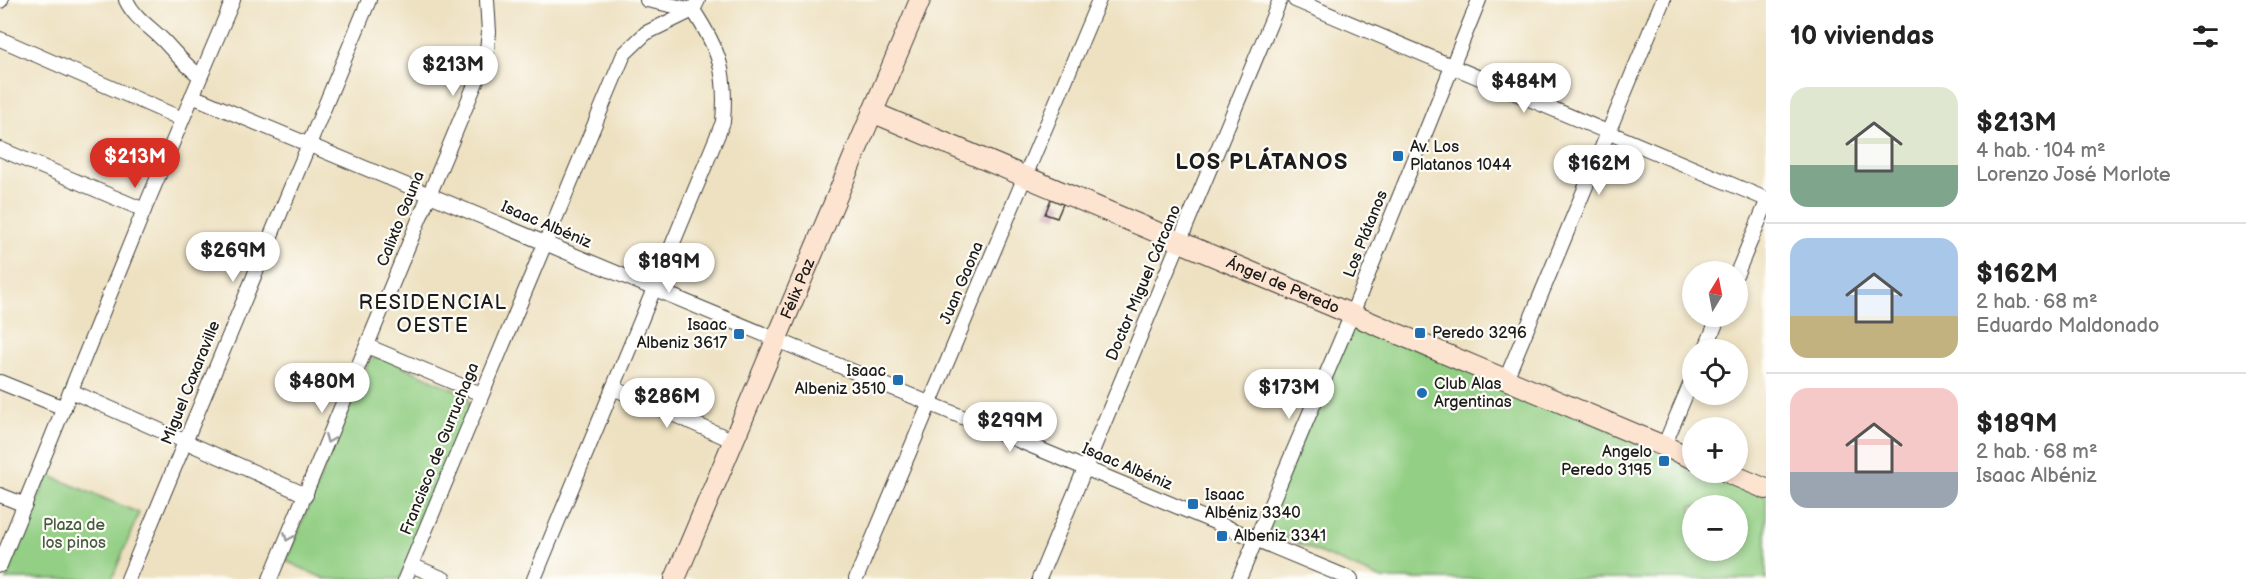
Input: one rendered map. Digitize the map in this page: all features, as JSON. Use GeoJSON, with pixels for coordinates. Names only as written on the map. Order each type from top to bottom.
{"type":"FeatureCollection","features":[{"type":"Feature","properties":{"kind":"main road","name":"Félix Paz"},"geometry":{"type":"LineString","coordinates":[[675,579],[918,1]]}},
{"type":"Feature","properties":{"kind":"main road","name":"Ángel de Peredo"},"geometry":{"type":"LineString","coordinates":[[872,112],[1682,454]]}},
{"type":"Feature","properties":{"kind":"main road"},"geometry":{"type":"LineString","coordinates":[[1748,481],[1766,489]]}},
{"type":"Feature","properties":{"kind":"street"},"geometry":{"type":"LineString","coordinates":[[126,0],[132,13],[164,41],[184,65],[200,76]]}},
{"type":"Feature","properties":{"kind":"street"},"geometry":{"type":"LineString","coordinates":[[0,565],[232,0]]}},
{"type":"Feature","properties":{"kind":"street","name":"Miguel Caxaraville"},"geometry":{"type":"LineString","coordinates":[[128,579],[307,144],[369,0]]}},
{"type":"Feature","properties":{"kind":"street","name":"Calixto Gauna"},"geometry":{"type":"LineString","coordinates":[[270,579],[486,58],[489,32],[487,0]]}},
{"type":"Feature","properties":{"kind":"street"},"geometry":{"type":"LineString","coordinates":[[534,579],[723,122],[726,94],[723,72],[715,48],[695,5],[647,0]]}},
{"type":"Feature","properties":{"kind":"street","name":"Juan Gaona"},"geometry":{"type":"LineString","coordinates":[[856,579],[1099,0]]}},
{"type":"Feature","properties":{"kind":"street","name":"Doctor Miguel Cárcano"},"geometry":{"type":"LineString","coordinates":[[1039,579],[1280,0]]}},
{"type":"Feature","properties":{"kind":"street"},"geometry":{"type":"LineString","coordinates":[[1295,0],[1766,201],[1742,261]]}},
{"type":"Feature","properties":{"kind":"street","name":"Los Plátanos"},"geometry":{"type":"LineString","coordinates":[[1239,579],[1352,314],[1450,66],[1479,0]]}},
{"type":"Feature","properties":{"kind":"street"},"geometry":{"type":"LineString","coordinates":[[1506,379],[1663,0]]}},
{"type":"Feature","properties":{"kind":"street","name":"Francisco de Gurruchaga"},"geometry":{"type":"LineString","coordinates":[[405,579],[624,54],[646,33],[695,5]]}},
{"type":"Feature","properties":{"kind":"street"},"geometry":{"type":"LineString","coordinates":[[0,39],[182,119]]}},
{"type":"Feature","properties":{"kind":"street","name":"Isaac Albéniz"},"geometry":{"type":"LineString","coordinates":[[192,96],[1352,579]]}},
{"type":"Feature","properties":{"kind":"street"},"geometry":{"type":"LineString","coordinates":[[0,149],[144,210]]}},
{"type":"Feature","properties":{"kind":"street"},"geometry":{"type":"LineString","coordinates":[[367,346],[481,394]]}},
{"type":"Feature","properties":{"kind":"street"},"geometry":{"type":"LineString","coordinates":[[0,382],[64,408]]}},
{"type":"Feature","properties":{"kind":"street"},"geometry":{"type":"LineString","coordinates":[[613,388],[734,441]]}},
{"type":"Feature","properties":{"kind":"street"},"geometry":{"type":"LineString","coordinates":[[71,391],[306,495]]}},
{"type":"Feature","properties":{"kind":"street"},"geometry":{"type":"LineString","coordinates":[[1664,446],[1682,404]]}},
{"type":"Feature","properties":{"kind":"street"},"geometry":{"type":"LineString","coordinates":[[0,495],[25,505]]}},
{"type":"Feature","properties":{"kind":"street"},"geometry":{"type":"LineString","coordinates":[[411,565],[444,579]]}},
{"type":"Feature","properties":{"kind":"green space","name":"Club Alas Argentinas"},"geometry":{"type":"Polygon","coordinates":[[[1353,321],[1682,461],[1682,483],[1734,483],[1766,496],[1766,579],[1382,579],[1264,529],[1353,321]]]}},
{"type":"Feature","properties":{"kind":"green space"},"geometry":{"type":"Polygon","coordinates":[[[374,358],[383,358],[467,395],[470,410],[400,579],[325,579],[286,561],[368,363],[374,358]]]}},
{"type":"Feature","properties":{"kind":"green space","name":"Plaza de los pinos"},"geometry":{"type":"Polygon","coordinates":[[[48,475],[139,513],[112,579],[6,579],[48,475]]]}},
{"type":"Feature","properties":{"kind":"building"},"geometry":{"type":"Polygon","coordinates":[[[1051,199],[1063,204],[1057,218],[1045,214],[1051,199]]]}},
{"type":"Feature","properties":{"kind":"place","name":"Av. Los Platanos 1044"},"geometry":{"type":"Point","coordinates":[1398,156]}},
{"type":"Feature","properties":{"kind":"place","name":"Peredo 3296"},"geometry":{"type":"Point","coordinates":[1420,333]}},
{"type":"Feature","properties":{"kind":"place","name":"Isaac Albeniz 3617"},"geometry":{"type":"Point","coordinates":[739,334]}},
{"type":"Feature","properties":{"kind":"place","name":"Isaac Albeniz 3510"},"geometry":{"type":"Point","coordinates":[898,380]}},
{"type":"Feature","properties":{"kind":"place","name":"Club Alas Argentinas"},"geometry":{"type":"Point","coordinates":[1422,393]}},
{"type":"Feature","properties":{"kind":"place","name":"Angelo Peredo 3195"},"geometry":{"type":"Point","coordinates":[1664,461]}},
{"type":"Feature","properties":{"kind":"place","name":"Isaac Albéniz 3340"},"geometry":{"type":"Point","coordinates":[1193,504]}},
{"type":"Feature","properties":{"kind":"place","name":"Albeniz 3341"},"geometry":{"type":"Point","coordinates":[1222,536]}},
{"type":"Feature","properties":{"kind":"district","name":"LOS PLÁTANOS"},"geometry":{"type":"Point","coordinates":[1262,162]}},
{"type":"Feature","properties":{"kind":"district","name":"RESIDENCIAL OESTE"},"geometry":{"type":"Point","coordinates":[433,314]}}]}
